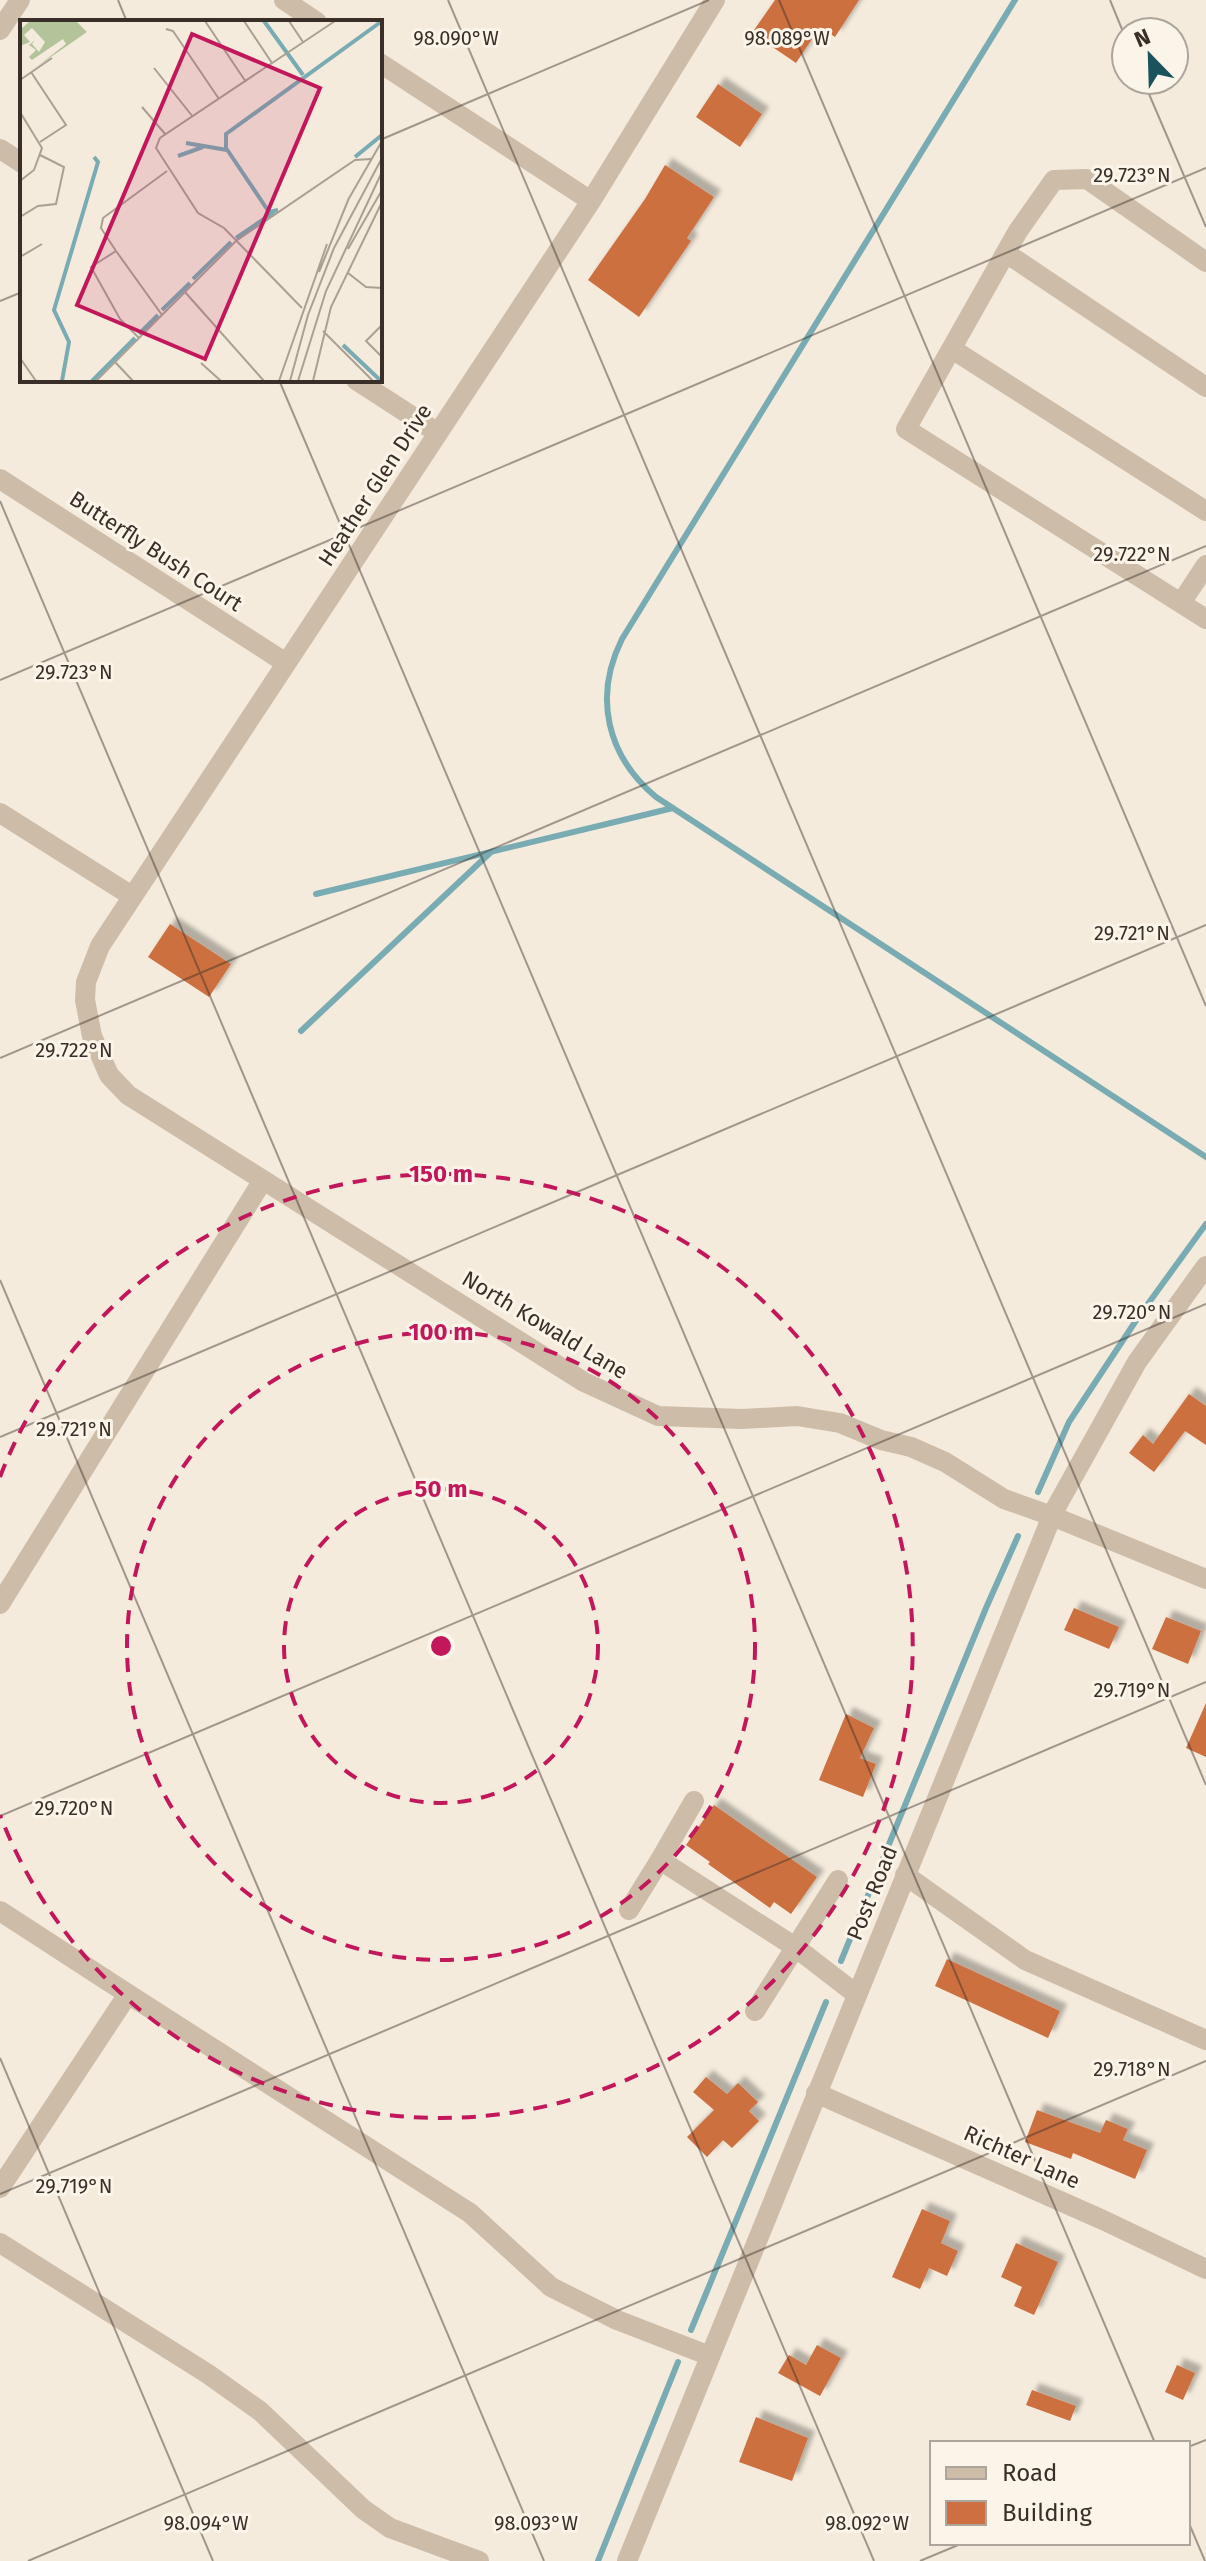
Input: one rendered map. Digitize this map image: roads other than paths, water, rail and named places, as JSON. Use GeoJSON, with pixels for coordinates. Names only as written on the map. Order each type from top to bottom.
{"type":"FeatureCollection","features":[{"type":"Feature","properties":{"kind":"street"},"geometry":{"type":"LineString","coordinates":[[0,30],[20,0]]}},
{"type":"Feature","properties":{"kind":"street"},"geometry":{"type":"LineString","coordinates":[[284,0],[314,20]]}},
{"type":"Feature","properties":{"kind":"street","name":"Heather Glen Drive"},"geometry":{"type":"LineString","coordinates":[[85,1000],[86,982],[100,946],[591,201],[715,0]]}},
{"type":"Feature","properties":{"kind":"street"},"geometry":{"type":"LineString","coordinates":[[382,64],[591,201]]}},
{"type":"Feature","properties":{"kind":"street"},"geometry":{"type":"LineString","coordinates":[[0,149],[20,162]]}},
{"type":"Feature","properties":{"kind":"street"},"geometry":{"type":"LineString","coordinates":[[1206,262],[1087,179],[1054,180],[1006,253],[906,429],[1206,619]]}},
{"type":"Feature","properties":{"kind":"street"},"geometry":{"type":"LineString","coordinates":[[1006,253],[1206,387]]}},
{"type":"Feature","properties":{"kind":"street"},"geometry":{"type":"LineString","coordinates":[[952,349],[1206,511]]}},
{"type":"Feature","properties":{"kind":"street"},"geometry":{"type":"LineString","coordinates":[[359,382],[438,433]]}},
{"type":"Feature","properties":{"kind":"street","name":"Butterfly Bush Court"},"geometry":{"type":"LineString","coordinates":[[0,479],[286,663]]}},
{"type":"Feature","properties":{"kind":"street"},"geometry":{"type":"LineString","coordinates":[[1181,603],[1206,565]]}},
{"type":"Feature","properties":{"kind":"street"},"geometry":{"type":"LineString","coordinates":[[0,813],[132,896]]}},
{"type":"Feature","properties":{"kind":"street","name":"North Kowald Lane"},"geometry":{"type":"LineString","coordinates":[[85,1000],[92,1036],[109,1075],[128,1095],[584,1382],[658,1416],[742,1419],[797,1416],[840,1423],[881,1440],[911,1447],[945,1462],[1004,1499],[1206,1579]]}},
{"type":"Feature","properties":{"kind":"street"},"geometry":{"type":"LineString","coordinates":[[0,1604],[263,1180]]}},
{"type":"Feature","properties":{"kind":"street","name":"Post Road"},"geometry":{"type":"LineString","coordinates":[[627,2561],[1052,1516],[1137,1362],[1206,1266]]}},
{"type":"Feature","properties":{"kind":"street"},"geometry":{"type":"LineString","coordinates":[[629,1910],[694,1801]]}},
{"type":"Feature","properties":{"kind":"street"},"geometry":{"type":"LineString","coordinates":[[660,1860],[795,1947],[856,1994]]}},
{"type":"Feature","properties":{"kind":"street"},"geometry":{"type":"LineString","coordinates":[[905,1875],[1025,1960],[1206,2040]]}},
{"type":"Feature","properties":{"kind":"street"},"geometry":{"type":"LineString","coordinates":[[755,2011],[838,1880]]}},
{"type":"Feature","properties":{"kind":"street"},"geometry":{"type":"LineString","coordinates":[[0,1911],[470,2213],[551,2287],[617,2320],[710,2356]]}},
{"type":"Feature","properties":{"kind":"street"},"geometry":{"type":"LineString","coordinates":[[0,2188],[128,1994]]}},
{"type":"Feature","properties":{"kind":"street","name":"Richter Lane"},"geometry":{"type":"LineString","coordinates":[[816,2093],[1206,2269]]}},
{"type":"Feature","properties":{"kind":"street"},"geometry":{"type":"LineString","coordinates":[[0,2243],[217,2380],[260,2411],[363,2509],[390,2528],[479,2561]]}},
{"type":"Feature","properties":{"kind":"waterway"},"geometry":{"type":"LineString","coordinates":[[1015,0],[622,639],[608,682],[610,724],[626,763],[656,797],[1206,1157]]}},
{"type":"Feature","properties":{"kind":"waterway"},"geometry":{"type":"LineString","coordinates":[[316,894],[673,808]]}},
{"type":"Feature","properties":{"kind":"waterway"},"geometry":{"type":"LineString","coordinates":[[301,1031],[491,852]]}},
{"type":"Feature","properties":{"kind":"waterway"},"geometry":{"type":"LineString","coordinates":[[1038,1492],[1069,1422],[1137,1319],[1206,1224]]}},
{"type":"Feature","properties":{"kind":"waterway"},"geometry":{"type":"LineString","coordinates":[[841,1961],[1018,1536]]}},
{"type":"Feature","properties":{"kind":"waterway"},"geometry":{"type":"LineString","coordinates":[[691,2330],[826,2002]]}},
{"type":"Feature","properties":{"kind":"waterway"},"geometry":{"type":"LineString","coordinates":[[598,2561],[678,2362]]}}]}
